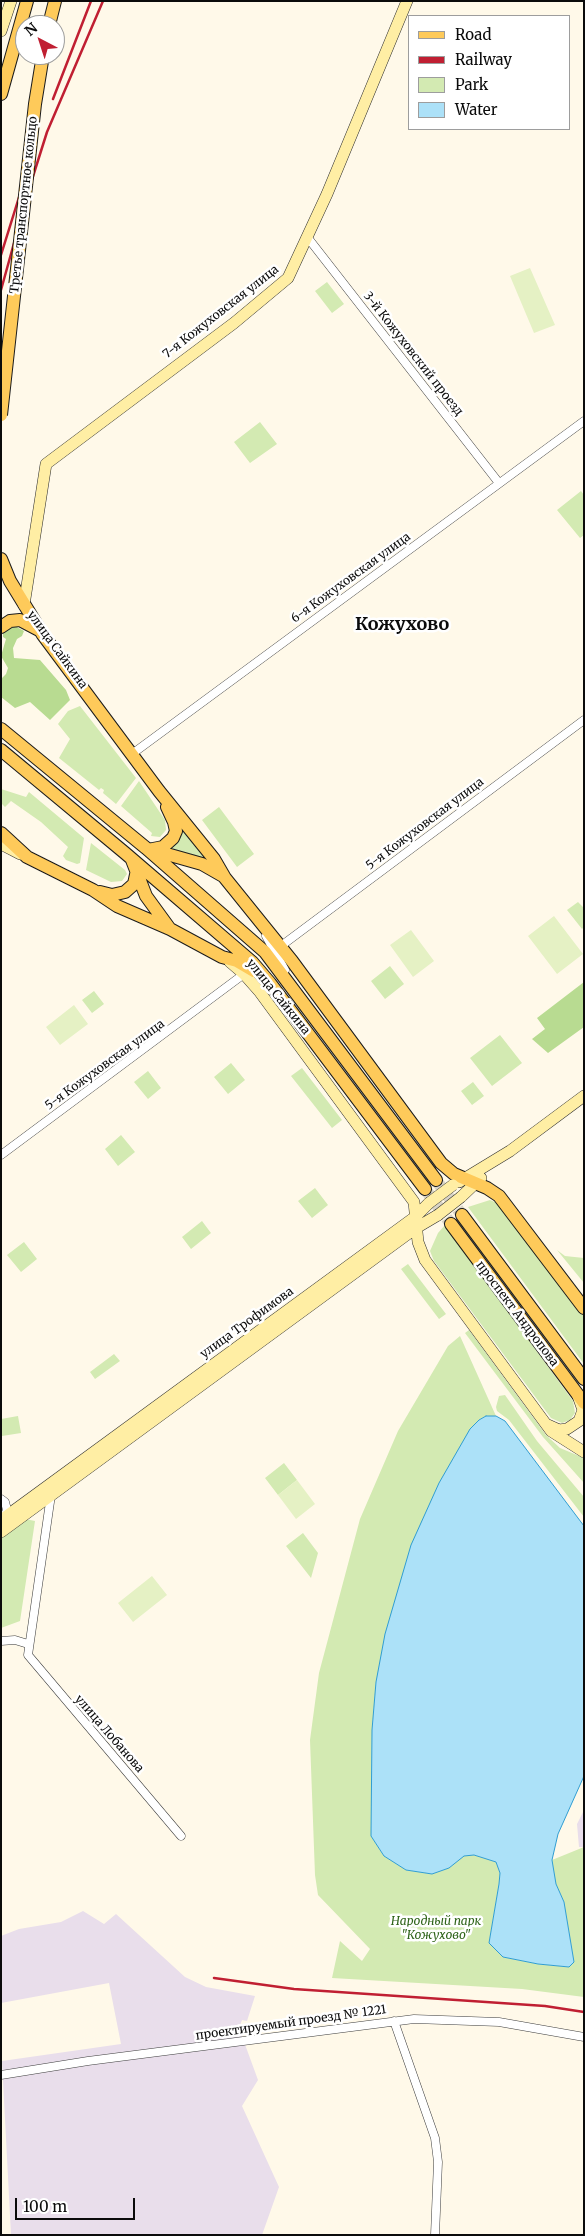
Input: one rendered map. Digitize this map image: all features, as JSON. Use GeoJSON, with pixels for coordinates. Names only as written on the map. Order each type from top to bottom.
{"type":"FeatureCollection","features":[{"type":"Feature","properties":{"kind":"main road"},"geometry":{"type":"LineString","coordinates":[[1,31],[11,1]]}},
{"type":"Feature","properties":{"kind":"main road"},"geometry":{"type":"LineString","coordinates":[[1,94],[27,1]]}},
{"type":"Feature","properties":{"kind":"main road"},"geometry":{"type":"LineString","coordinates":[[52,15],[55,1]]}},
{"type":"Feature","properties":{"kind":"main road","name":"7-я Кожуховская улица"},"geometry":{"type":"LineString","coordinates":[[24,605],[46,464],[234,322],[288,278],[308,238],[407,1]]}},
{"type":"Feature","properties":{"kind":"main road"},"geometry":{"type":"LineString","coordinates":[[1,74],[14,44]]}},
{"type":"Feature","properties":{"kind":"main road","name":"Третье транспортное кольцо"},"geometry":{"type":"LineString","coordinates":[[1,415],[41,65]]}},
{"type":"Feature","properties":{"kind":"main road","name":"улица Сайкина"},"geometry":{"type":"LineString","coordinates":[[1,560],[10,581],[43,635],[159,790],[214,859],[225,878],[256,916]]}},
{"type":"Feature","properties":{"kind":"main road"},"geometry":{"type":"LineString","coordinates":[[1,627],[10,621],[20,620],[35,626],[43,635]]}},
{"type":"Feature","properties":{"kind":"main road","name":"улица Сайкина"},"geometry":{"type":"LineString","coordinates":[[1,729],[146,848],[255,942],[295,989],[436,1180]]}},
{"type":"Feature","properties":{"kind":"main road","name":"улица Сайкина"},"geometry":{"type":"LineString","coordinates":[[1,750],[102,833],[246,957],[266,979],[424,1189]]}},
{"type":"Feature","properties":{"kind":"main road"},"geometry":{"type":"LineString","coordinates":[[146,848],[163,848],[173,838],[176,831],[174,822],[159,790]]}},
{"type":"Feature","properties":{"kind":"main road"},"geometry":{"type":"LineString","coordinates":[[1,833],[27,858]]}},
{"type":"Feature","properties":{"kind":"main road"},"geometry":{"type":"LineString","coordinates":[[1,844],[94,890],[117,906],[170,929],[222,957],[244,974]]}},
{"type":"Feature","properties":{"kind":"main road"},"geometry":{"type":"LineString","coordinates":[[146,848],[202,864],[225,878]]}},
{"type":"Feature","properties":{"kind":"main road"},"geometry":{"type":"LineString","coordinates":[[125,853],[136,870],[146,896],[170,929]]}},
{"type":"Feature","properties":{"kind":"main road"},"geometry":{"type":"LineString","coordinates":[[94,890],[112,895],[125,892],[134,884],[136,870]]}},
{"type":"Feature","properties":{"kind":"main road"},"geometry":{"type":"LineString","coordinates":[[256,916],[281,946],[441,1163],[454,1174],[499,1196],[584,1308]]}},
{"type":"Feature","properties":{"kind":"main road"},"geometry":{"type":"LineString","coordinates":[[212,927],[237,961],[244,974],[414,1202],[418,1242],[425,1260],[540,1416],[558,1436],[584,1452]]}},
{"type":"Feature","properties":{"kind":"main road"},"geometry":{"type":"LineString","coordinates":[[222,957],[237,961],[266,979]]}},
{"type":"Feature","properties":{"kind":"main road","name":"улица Трофимова"},"geometry":{"type":"LineString","coordinates":[[2,1519],[53,1480],[416,1222],[438,1215],[461,1197],[471,1181],[584,1096]]}},
{"type":"Feature","properties":{"kind":"main road","name":"улица Трофимова"},"geometry":{"type":"LineString","coordinates":[[1,1532],[108,1454],[416,1222],[429,1203],[454,1185],[471,1181]]}},
{"type":"Feature","properties":{"kind":"main road","name":"проспект Андропова"},"geometry":{"type":"LineString","coordinates":[[462,1215],[584,1379]]}},
{"type":"Feature","properties":{"kind":"main road","name":"проспект Андропова"},"geometry":{"type":"LineString","coordinates":[[451,1224],[580,1399]]}},
{"type":"Feature","properties":{"kind":"main road"},"geometry":{"type":"LineString","coordinates":[[540,1416],[552,1427],[559,1430],[573,1426],[579,1421],[583,1410],[580,1399]]}},
{"type":"Feature","properties":{"kind":"street","name":"3-й Кожуховский проезд"},"geometry":{"type":"LineString","coordinates":[[308,238],[500,483]]}},
{"type":"Feature","properties":{"kind":"street","name":"6-я Кожуховская улица"},"geometry":{"type":"LineString","coordinates":[[132,754],[584,421]]}},
{"type":"Feature","properties":{"kind":"street","name":"5-я Кожуховская улица"},"geometry":{"type":"LineString","coordinates":[[281,946],[584,720]]}},
{"type":"Feature","properties":{"kind":"street","name":"улица Сайкина"},"geometry":{"type":"LineString","coordinates":[[256,916],[295,989]]}},
{"type":"Feature","properties":{"kind":"street","name":"5-я Кожуховская улица"},"geometry":{"type":"LineString","coordinates":[[1,1155],[244,974]]}},
{"type":"Feature","properties":{"kind":"street"},"geometry":{"type":"LineString","coordinates":[[1,1641],[15,1640],[28,1644],[53,1480]]}},
{"type":"Feature","properties":{"kind":"street"},"geometry":{"type":"LineString","coordinates":[[1,1498],[7,1510],[2,1519]]}},
{"type":"Feature","properties":{"kind":"street","name":"улица Лобанова"},"geometry":{"type":"LineString","coordinates":[[28,1644],[28,1655],[181,1836]]}},
{"type":"Feature","properties":{"kind":"street","name":"проектируемый проезд № 1221"},"geometry":{"type":"LineString","coordinates":[[1,2075],[88,2061],[394,2021],[426,2019],[491,2021],[584,2037]]}},
{"type":"Feature","properties":{"kind":"street"},"geometry":{"type":"LineString","coordinates":[[394,2021],[434,2138],[438,2162],[434,2235]]}},
{"type":"Feature","properties":{"kind":"shaded area"},"geometry":{"type":"Polygon","coordinates":[[[584,1810],[584,1847],[579,1847],[577,1824],[584,1810]]]}},
{"type":"Feature","properties":{"kind":"shaded area"},"geometry":{"type":"Polygon","coordinates":[[[83,1911],[104,1924],[116,1914],[185,1977],[206,1987],[255,1996],[247,2021],[242,2020],[239,2028],[258,2080],[242,2106],[279,2187],[262,2235],[11,2235],[2,2061],[121,2044],[109,1983],[1,2003],[1,1936],[19,1929],[61,1922],[83,1911]]]}},
{"type":"Feature","properties":{"kind":"green space"},"geometry":{"type":"Polygon","coordinates":[[[530,268],[555,325],[534,333],[510,276],[530,268]]]}},
{"type":"Feature","properties":{"kind":"green space"},"geometry":{"type":"Polygon","coordinates":[[[327,282],[344,304],[332,313],[315,291],[327,282]]]}},
{"type":"Feature","properties":{"kind":"green space"},"geometry":{"type":"Polygon","coordinates":[[[260,422],[277,444],[250,463],[234,442],[260,422]]]}},
{"type":"Feature","properties":{"kind":"green space"},"geometry":{"type":"Polygon","coordinates":[[[581,491],[584,495],[584,535],[580,538],[557,510],[581,491]]]}},
{"type":"Feature","properties":{"kind":"green space"},"geometry":{"type":"Polygon","coordinates":[[[15,626],[24,631],[22,636],[17,639],[13,648],[14,658],[40,660],[66,690],[70,700],[50,720],[30,702],[15,708],[1,697],[1,679],[6,674],[8,668],[1,656],[6,639],[3,637],[3,631],[15,626]]]}},
{"type":"Feature","properties":{"kind":"green space"},"geometry":{"type":"Polygon","coordinates":[[[80,706],[136,778],[116,804],[103,793],[104,790],[101,788],[99,790],[59,758],[70,739],[58,724],[68,711],[80,706]]]}},
{"type":"Feature","properties":{"kind":"green space"},"geometry":{"type":"Polygon","coordinates":[[[139,781],[165,820],[166,830],[160,837],[151,836],[152,833],[121,806],[139,781]]]}},
{"type":"Feature","properties":{"kind":"green space"},"geometry":{"type":"Polygon","coordinates":[[[1,789],[26,797],[29,792],[84,838],[80,863],[77,864],[66,860],[63,856],[68,847],[41,822],[11,801],[5,807],[1,803],[1,789]]]}},
{"type":"Feature","properties":{"kind":"green space"},"geometry":{"type":"Polygon","coordinates":[[[219,807],[254,854],[237,867],[202,820],[219,807]]]}},
{"type":"Feature","properties":{"kind":"green space"},"geometry":{"type":"Polygon","coordinates":[[[179,825],[213,864],[171,852],[170,848],[179,825]]]}},
{"type":"Feature","properties":{"kind":"green space"},"geometry":{"type":"Polygon","coordinates":[[[91,843],[125,870],[127,874],[122,881],[111,882],[86,870],[91,843]]]}},
{"type":"Feature","properties":{"kind":"green space"},"geometry":{"type":"Polygon","coordinates":[[[578,902],[584,908],[584,927],[582,929],[567,910],[578,902]]]}},
{"type":"Feature","properties":{"kind":"green space"},"geometry":{"type":"Polygon","coordinates":[[[554,916],[583,954],[557,974],[528,936],[554,916]]]}},
{"type":"Feature","properties":{"kind":"green space"},"geometry":{"type":"Polygon","coordinates":[[[411,930],[434,961],[413,977],[390,945],[411,930]]]}},
{"type":"Feature","properties":{"kind":"green space"},"geometry":{"type":"Polygon","coordinates":[[[390,966],[404,984],[385,999],[371,981],[390,966]]]}},
{"type":"Feature","properties":{"kind":"green space"},"geometry":{"type":"Polygon","coordinates":[[[584,982],[584,1027],[548,1053],[532,1039],[545,1029],[537,1018],[584,982]]]}},
{"type":"Feature","properties":{"kind":"green space"},"geometry":{"type":"Polygon","coordinates":[[[94,991],[104,1004],[92,1013],[82,1000],[94,991]]]}},
{"type":"Feature","properties":{"kind":"green space"},"geometry":{"type":"Polygon","coordinates":[[[74,1005],[88,1024],[60,1045],[46,1027],[74,1005]]]}},
{"type":"Feature","properties":{"kind":"green space"},"geometry":{"type":"Polygon","coordinates":[[[500,1035],[522,1063],[492,1086],[470,1058],[500,1035]]]}},
{"type":"Feature","properties":{"kind":"green space"},"geometry":{"type":"Polygon","coordinates":[[[231,1063],[245,1080],[228,1094],[214,1077],[231,1063]]]}},
{"type":"Feature","properties":{"kind":"green space"},"geometry":{"type":"Polygon","coordinates":[[[302,1068],[342,1120],[332,1128],[291,1076],[302,1068]]]}},
{"type":"Feature","properties":{"kind":"green space"},"geometry":{"type":"Polygon","coordinates":[[[148,1071],[161,1088],[148,1099],[134,1082],[148,1071]]]}},
{"type":"Feature","properties":{"kind":"green space"},"geometry":{"type":"Polygon","coordinates":[[[473,1082],[484,1096],[472,1105],[461,1091],[473,1082]]]}},
{"type":"Feature","properties":{"kind":"green space"},"geometry":{"type":"Polygon","coordinates":[[[121,1135],[135,1152],[118,1166],[105,1149],[121,1135]]]}},
{"type":"Feature","properties":{"kind":"green space"},"geometry":{"type":"Polygon","coordinates":[[[315,1188],[328,1205],[312,1218],[298,1201],[315,1188]]]}},
{"type":"Feature","properties":{"kind":"green space"},"geometry":{"type":"Polygon","coordinates":[[[490,1200],[502,1205],[584,1315],[584,1364],[468,1207],[490,1200]]]}},
{"type":"Feature","properties":{"kind":"green space"},"geometry":{"type":"Polygon","coordinates":[[[202,1221],[211,1233],[191,1249],[182,1237],[202,1221]]]}},
{"type":"Feature","properties":{"kind":"green space"},"geometry":{"type":"Polygon","coordinates":[[[445,1225],[573,1401],[575,1413],[570,1420],[562,1423],[551,1418],[434,1261],[430,1251],[438,1233],[445,1225]]]}},
{"type":"Feature","properties":{"kind":"green space"},"geometry":{"type":"Polygon","coordinates":[[[24,1242],[37,1259],[21,1272],[7,1255],[24,1242]]]}},
{"type":"Feature","properties":{"kind":"green space"},"geometry":{"type":"Polygon","coordinates":[[[557,1250],[565,1256],[584,1258],[584,1283],[557,1250]]]}},
{"type":"Feature","properties":{"kind":"green space"},"geometry":{"type":"Polygon","coordinates":[[[408,1264],[446,1314],[439,1319],[401,1269],[408,1264]]]}},
{"type":"Feature","properties":{"kind":"green space"},"geometry":{"type":"Polygon","coordinates":[[[469,1330],[546,1435],[560,1448],[584,1458],[584,1483],[543,1437],[465,1333],[469,1330]]]}},
{"type":"Feature","properties":{"kind":"green space","name":"Народный парк \"Кожухово\""},"geometry":{"type":"Polygon","coordinates":[[[460,1336],[496,1416],[486,1416],[479,1420],[376,1682],[372,1730],[371,1836],[384,1856],[406,1870],[432,1874],[449,1868],[463,1856],[474,1855],[496,1862],[500,1873],[489,1943],[503,1957],[538,1964],[569,1967],[574,1962],[564,1902],[556,1884],[552,1860],[584,1847],[584,1997],[522,1989],[332,1978],[340,1941],[362,1961],[370,1949],[318,1895],[315,1875],[310,1740],[319,1673],[360,1519],[398,1431],[448,1346],[460,1336]]]}},
{"type":"Feature","properties":{"kind":"green space"},"geometry":{"type":"Polygon","coordinates":[[[114,1354],[120,1361],[95,1379],[90,1372],[114,1354]]]}},
{"type":"Feature","properties":{"kind":"green space"},"geometry":{"type":"Polygon","coordinates":[[[505,1395],[537,1441],[584,1497],[584,1517],[509,1420],[497,1411],[496,1407],[499,1396],[505,1395]]]}},
{"type":"Feature","properties":{"kind":"green space"},"geometry":{"type":"Polygon","coordinates":[[[18,1416],[21,1433],[2,1436],[1,1419],[18,1416]]]}},
{"type":"Feature","properties":{"kind":"green space"},"geometry":{"type":"Polygon","coordinates":[[[284,1463],[297,1480],[278,1495],[265,1478],[284,1463]]]}},
{"type":"Feature","properties":{"kind":"green space"},"geometry":{"type":"Polygon","coordinates":[[[297,1480],[315,1504],[296,1519],[278,1495],[297,1480]]]}},
{"type":"Feature","properties":{"kind":"green space"},"geometry":{"type":"Polygon","coordinates":[[[25,1519],[35,1521],[20,1621],[1,1628],[1,1537],[25,1519]]]}},
{"type":"Feature","properties":{"kind":"green space"},"geometry":{"type":"Polygon","coordinates":[[[303,1533],[318,1553],[311,1578],[286,1546],[303,1533]]]}},
{"type":"Feature","properties":{"kind":"green space"},"geometry":{"type":"Polygon","coordinates":[[[152,1576],[167,1595],[133,1622],[118,1603],[152,1576]]]}},
{"type":"Feature","properties":{"kind":"water"},"geometry":{"type":"Polygon","coordinates":[[[486,1416],[496,1416],[505,1421],[584,1526],[584,1776],[558,1834],[552,1860],[556,1884],[564,1902],[574,1962],[569,1967],[538,1964],[503,1957],[489,1943],[500,1873],[496,1862],[474,1855],[464,1856],[449,1868],[432,1874],[406,1870],[384,1856],[371,1836],[372,1730],[376,1682],[385,1634],[411,1545],[439,1483],[470,1429],[486,1416]]]}},
{"type":"Feature","properties":{"kind":"tunnel"},"geometry":{"type":"LineString","coordinates":[[436,1180],[462,1215]]}},
{"type":"Feature","properties":{"kind":"tunnel"},"geometry":{"type":"LineString","coordinates":[[425,1189],[451,1224]]}},
{"type":"Feature","properties":{"kind":"railway"},"geometry":{"type":"LineString","coordinates":[[53,99],[91,1]]}},
{"type":"Feature","properties":{"kind":"railway"},"geometry":{"type":"LineString","coordinates":[[1,290],[47,132],[103,1]]}},
{"type":"Feature","properties":{"kind":"railway"},"geometry":{"type":"LineString","coordinates":[[1,255],[35,146]]}},
{"type":"Feature","properties":{"kind":"railway"},"geometry":{"type":"LineString","coordinates":[[214,1978],[294,1989],[545,2006],[584,2012]]}},
{"type":"Feature","properties":{"kind":"district","name":"Кожухово"},"geometry":{"type":"Point","coordinates":[402,625]}}]}
